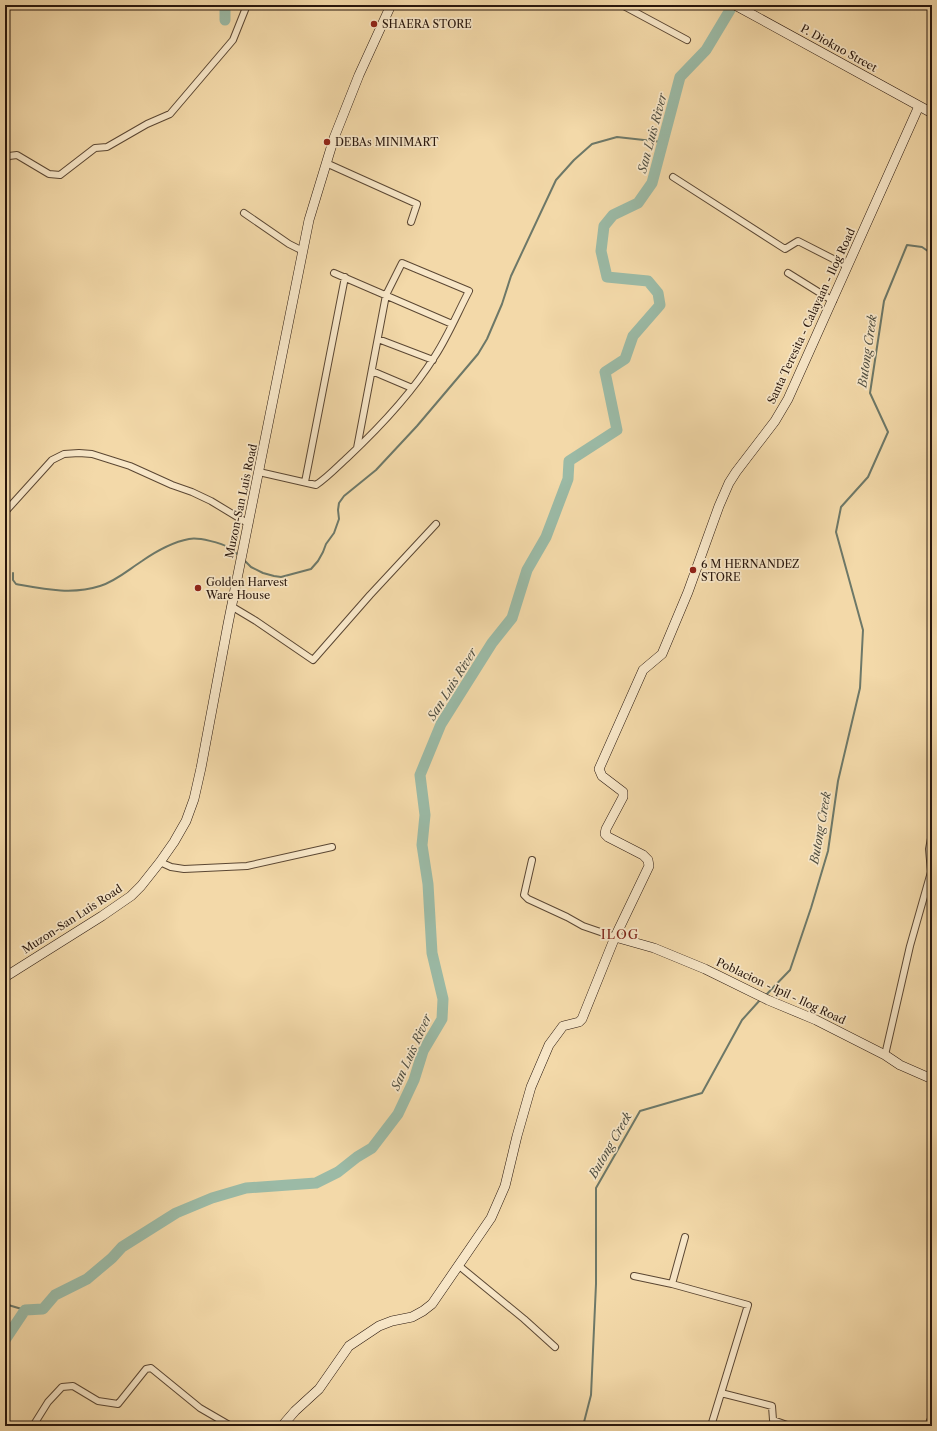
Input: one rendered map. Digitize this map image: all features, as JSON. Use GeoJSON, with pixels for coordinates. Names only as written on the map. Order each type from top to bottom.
{"type":"FeatureCollection","features":[{"type":"Feature","properties":{"kind":"street"},"geometry":{"type":"LineString","coordinates":[[5,160],[9,156],[17,155],[50,174],[60,175],[95,148],[107,147],[147,124],[170,114],[233,40],[247,5]]}},
{"type":"Feature","properties":{"kind":"street","name":"Muzon-San Luis Road"},"geometry":{"type":"LineString","coordinates":[[5,977],[96,920],[131,896],[160,862],[181,830],[194,799],[231,606],[313,208],[326,163],[359,75],[390,5]]}},
{"type":"Feature","properties":{"kind":"street"},"geometry":{"type":"LineString","coordinates":[[622,5],[687,40]]}},
{"type":"Feature","properties":{"kind":"street","name":"P. Diokno Street"},"geometry":{"type":"LineString","coordinates":[[735,5],[919,106],[931,109]]}},
{"type":"Feature","properties":{"kind":"street","name":"Santa Teresita - Calayaan - Ilog Road"},"geometry":{"type":"LineString","coordinates":[[282,1426],[295,1411],[320,1389],[349,1346],[379,1326],[392,1321],[412,1317],[432,1304],[491,1218],[505,1186],[516,1136],[531,1088],[550,1045],[563,1026],[579,1022],[582,1019],[615,937],[649,866],[648,860],[643,854],[608,837],[605,834],[606,829],[623,797],[623,792],[602,776],[599,769],[643,670],[662,654],[688,592],[719,506],[729,483],[782,410],[833,300],[919,106]]}},
{"type":"Feature","properties":{"kind":"street"},"geometry":{"type":"LineString","coordinates":[[326,163],[417,204],[411,222]]}},
{"type":"Feature","properties":{"kind":"street"},"geometry":{"type":"LineString","coordinates":[[673,177],[785,249],[798,242],[847,266]]}},
{"type":"Feature","properties":{"kind":"street"},"geometry":{"type":"LineString","coordinates":[[244,213],[303,252]]}},
{"type":"Feature","properties":{"kind":"street"},"geometry":{"type":"LineString","coordinates":[[259,472],[316,485],[373,434],[412,388],[433,360],[469,291],[402,263],[386,295],[357,448]]}},
{"type":"Feature","properties":{"kind":"street"},"geometry":{"type":"LineString","coordinates":[[334,273],[452,324]]}},
{"type":"Feature","properties":{"kind":"street"},"geometry":{"type":"LineString","coordinates":[[788,273],[833,300]]}},
{"type":"Feature","properties":{"kind":"street"},"geometry":{"type":"LineString","coordinates":[[305,482],[345,278]]}},
{"type":"Feature","properties":{"kind":"street"},"geometry":{"type":"LineString","coordinates":[[378,339],[433,360]]}},
{"type":"Feature","properties":{"kind":"street"},"geometry":{"type":"LineString","coordinates":[[372,371],[412,388]]}},
{"type":"Feature","properties":{"kind":"street"},"geometry":{"type":"LineString","coordinates":[[360,432],[373,434]]}},
{"type":"Feature","properties":{"kind":"street"},"geometry":{"type":"LineString","coordinates":[[5,512],[52,460],[64,454],[78,452],[92,454],[130,466],[172,486],[192,492],[211,501],[249,524]]}},
{"type":"Feature","properties":{"kind":"street"},"geometry":{"type":"LineString","coordinates":[[231,606],[256,620],[313,660],[370,595],[436,524]]}},
{"type":"Feature","properties":{"kind":"street"},"geometry":{"type":"LineString","coordinates":[[885,1055],[910,946],[930,872],[929,849],[932,833]]}},
{"type":"Feature","properties":{"kind":"street"},"geometry":{"type":"LineString","coordinates":[[160,862],[171,867],[184,869],[246,866],[332,847]]}},
{"type":"Feature","properties":{"kind":"street"},"geometry":{"type":"LineString","coordinates":[[532,860],[524,895],[528,899],[583,926],[615,937]]}},
{"type":"Feature","properties":{"kind":"street","name":"Poblacion - Ipil - Ilog Road"},"geometry":{"type":"LineString","coordinates":[[615,937],[654,948],[705,969],[750,992],[816,1020],[885,1055],[900,1065],[932,1079]]}},
{"type":"Feature","properties":{"kind":"street"},"geometry":{"type":"LineString","coordinates":[[672,1284],[685,1237]]}},
{"type":"Feature","properties":{"kind":"street"},"geometry":{"type":"LineString","coordinates":[[458,1265],[524,1319],[555,1347]]}},
{"type":"Feature","properties":{"kind":"street"},"geometry":{"type":"LineString","coordinates":[[634,1276],[672,1284],[748,1305],[711,1426]]}},
{"type":"Feature","properties":{"kind":"street"},"geometry":{"type":"LineString","coordinates":[[33,1426],[48,1402],[62,1387],[73,1386],[98,1401],[118,1404],[146,1369],[151,1368],[200,1408],[231,1426]]}},
{"type":"Feature","properties":{"kind":"street"},"geometry":{"type":"LineString","coordinates":[[721,1393],[772,1406],[773,1420],[790,1426]]}},
{"type":"Feature","properties":{"kind":"street"},"geometry":{"type":"LineString","coordinates":[[929,1426],[932,1419]]}},
{"type":"Feature","properties":{"kind":"waterway"},"geometry":{"type":"LineString","coordinates":[[225,5],[225,20]]}},
{"type":"Feature","properties":{"kind":"waterway","name":"San Luis River"},"geometry":{"type":"LineString","coordinates":[[5,1340],[25,1310],[43,1309],[55,1295],[87,1279],[112,1258],[122,1247],[176,1213],[212,1198],[246,1188],[316,1183],[338,1172],[357,1157],[372,1148],[398,1114],[414,1080],[423,1051],[442,1019],[443,999],[432,953],[428,884],[422,845],[425,815],[420,775],[441,724],[492,643],[512,618],[527,570],[546,537],[568,479],[569,461],[617,430],[605,372],[625,359],[633,336],[660,305],[658,293],[648,281],[607,277],[601,251],[604,226],[613,215],[638,203],[652,183],[680,77],[706,50],[733,5]]}},
{"type":"Feature","properties":{"kind":"waterway"},"geometry":{"type":"LineString","coordinates":[[244,560],[251,567],[263,573],[281,577],[311,569],[318,561],[326,544],[334,533],[339,519],[339,503],[344,496],[376,470],[417,426],[478,354],[487,339],[502,304],[511,276],[556,180],[574,160],[592,144],[617,137],[662,142]]}},
{"type":"Feature","properties":{"kind":"waterway","name":"Butong Creek"},"geometry":{"type":"LineString","coordinates":[[765,996],[790,970],[811,908],[828,851],[838,781],[860,688],[863,630],[836,532],[841,507],[868,477],[888,432],[870,393],[884,301],[907,245],[922,247],[932,254]]}},
{"type":"Feature","properties":{"kind":"waterway"},"geometry":{"type":"LineString","coordinates":[[13,573],[13,580],[16,584],[68,591],[90,589],[106,584],[158,551],[177,542],[189,539],[204,540],[221,544],[230,548],[239,556]]}},
{"type":"Feature","properties":{"kind":"waterway","name":"Butong Creek"},"geometry":{"type":"LineString","coordinates":[[583,1426],[591,1395],[596,1284],[596,1188],[640,1111],[702,1093],[742,1020],[760,1000]]}},
{"type":"Feature","properties":{"kind":"waterway"},"geometry":{"type":"LineString","coordinates":[[5,1304],[25,1310]]}},
{"type":"Feature","properties":{"kind":"place","name":"SHAERA STORE"},"geometry":{"type":"Point","coordinates":[374,24]}},
{"type":"Feature","properties":{"kind":"place","name":"DEBAs MINIMART"},"geometry":{"type":"Point","coordinates":[327,142]}},
{"type":"Feature","properties":{"kind":"place","name":"6 M HERNANDEZ STORE"},"geometry":{"type":"Point","coordinates":[693,570]}},
{"type":"Feature","properties":{"kind":"place","name":"Golden Harvest Ware House"},"geometry":{"type":"Point","coordinates":[198,588]}},
{"type":"Feature","properties":{"kind":"district","name":"ILOG"},"geometry":{"type":"Point","coordinates":[620,934]}}]}
